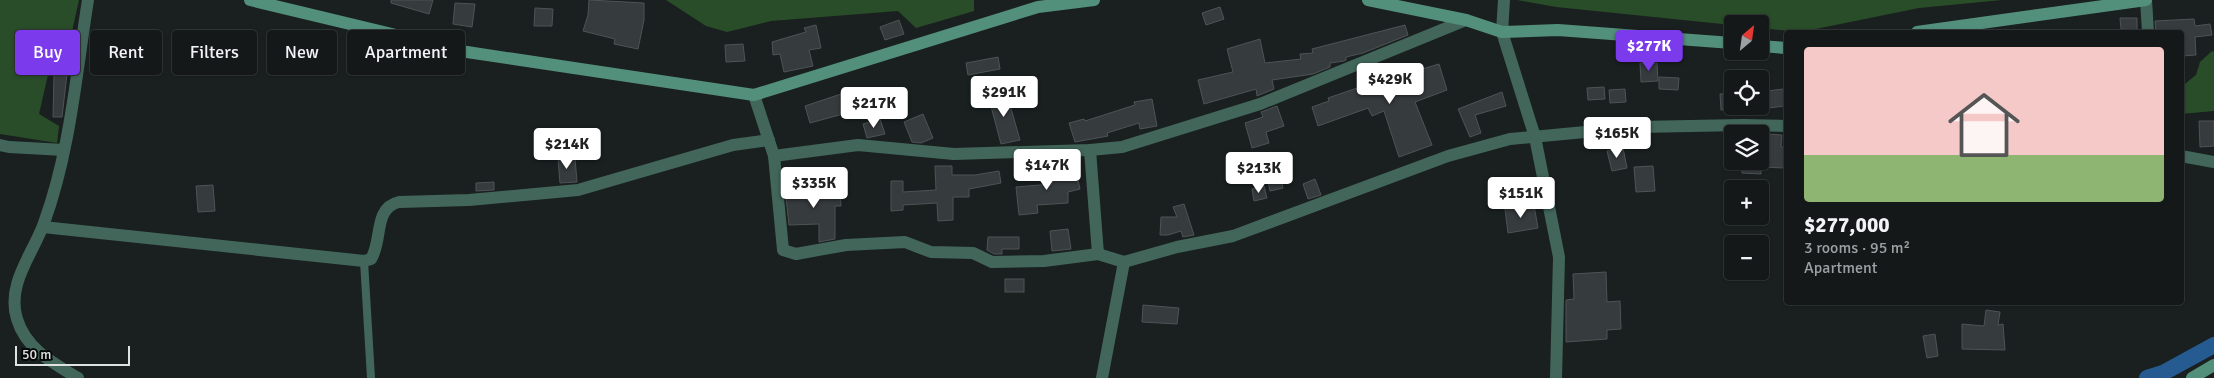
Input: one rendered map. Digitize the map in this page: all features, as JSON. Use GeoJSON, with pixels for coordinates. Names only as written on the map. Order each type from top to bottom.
{"type":"FeatureCollection","features":[{"type":"Feature","properties":{"kind":"street"},"geometry":{"type":"LineString","coordinates":[[78,378],[33,348],[25,337],[17,319],[14,306],[16,287],[43,227],[56,189],[88,0]]}},
{"type":"Feature","properties":{"kind":"street"},"geometry":{"type":"LineString","coordinates":[[250,0],[468,52],[754,95],[1038,7],[1094,0]]}},
{"type":"Feature","properties":{"kind":"street"},"geometry":{"type":"LineString","coordinates":[[1368,0],[1466,20],[1502,32],[1558,30],[1724,42]]}},
{"type":"Feature","properties":{"kind":"street"},"geometry":{"type":"LineString","coordinates":[[1504,0],[1502,32],[1535,137],[1559,257],[1556,378]]}},
{"type":"Feature","properties":{"kind":"street"},"geometry":{"type":"LineString","coordinates":[[1931,30],[2146,0],[2148,30]]}},
{"type":"Feature","properties":{"kind":"street"},"geometry":{"type":"LineString","coordinates":[[774,156],[858,145],[954,154],[1090,150],[1122,147],[1260,104],[1466,20]]}},
{"type":"Feature","properties":{"kind":"street"},"geometry":{"type":"LineString","coordinates":[[1769,47],[1784,48]]}},
{"type":"Feature","properties":{"kind":"street"},"geometry":{"type":"LineString","coordinates":[[754,95],[774,156],[783,250],[796,254],[846,245],[905,242],[931,252],[973,253],[992,262],[1044,261],[1098,254],[1124,262],[1177,247],[1234,236],[1448,156],[1510,139],[1638,127],[1784,126]]}},
{"type":"Feature","properties":{"kind":"street"},"geometry":{"type":"LineString","coordinates":[[43,227],[364,261],[371,260],[375,253],[383,213],[390,204],[399,202],[468,200],[578,190],[733,145],[769,140]]}},
{"type":"Feature","properties":{"kind":"street"},"geometry":{"type":"LineString","coordinates":[[0,145],[64,150]]}},
{"type":"Feature","properties":{"kind":"street"},"geometry":{"type":"LineString","coordinates":[[1090,150],[1098,254]]}},
{"type":"Feature","properties":{"kind":"street"},"geometry":{"type":"LineString","coordinates":[[2184,157],[2214,162]]}},
{"type":"Feature","properties":{"kind":"street"},"geometry":{"type":"LineString","coordinates":[[1102,378],[1124,262]]}},
{"type":"Feature","properties":{"kind":"street"},"geometry":{"type":"LineString","coordinates":[[2192,378],[2214,365]]}},
{"type":"Feature","properties":{"kind":"lane"},"geometry":{"type":"LineString","coordinates":[[364,261],[371,378]]}},
{"type":"Feature","properties":{"kind":"green space"},"geometry":{"type":"Polygon","coordinates":[[[0,0],[79,0],[72,30],[15,30],[15,75],[48,75],[39,114],[59,126],[57,143],[0,134],[0,0]]]}},
{"type":"Feature","properties":{"kind":"green space"},"geometry":{"type":"Polygon","coordinates":[[[666,0],[974,0],[974,11],[916,28],[898,11],[771,21],[727,32],[706,26],[666,0]]]}},
{"type":"Feature","properties":{"kind":"green space"},"geometry":{"type":"Polygon","coordinates":[[[1517,0],[2002,0],[1919,8],[1811,30],[1769,29],[1769,15],[1724,15],[1724,24],[1556,7],[1517,0]]]}},
{"type":"Feature","properties":{"kind":"green space"},"geometry":{"type":"Polygon","coordinates":[[[2212,51],[2214,52],[2214,111],[2184,114],[2184,85],[2196,75],[2200,62],[2212,51]]]}},
{"type":"Feature","properties":{"kind":"building"},"geometry":{"type":"Polygon","coordinates":[[[391,0],[433,0],[429,14],[391,3],[391,0]]]}},
{"type":"Feature","properties":{"kind":"building"},"geometry":{"type":"Polygon","coordinates":[[[589,0],[644,3],[644,20],[638,49],[614,44],[615,39],[583,31],[588,15],[589,0]]]}},
{"type":"Feature","properties":{"kind":"building"},"geometry":{"type":"Polygon","coordinates":[[[455,3],[475,4],[472,27],[453,24],[455,3]]]}},
{"type":"Feature","properties":{"kind":"building"},"geometry":{"type":"Polygon","coordinates":[[[1220,7],[1224,19],[1206,25],[1202,13],[1220,7]]]}},
{"type":"Feature","properties":{"kind":"building"},"geometry":{"type":"Polygon","coordinates":[[[535,8],[553,9],[552,26],[534,26],[535,8]]]}},
{"type":"Feature","properties":{"kind":"building"},"geometry":{"type":"Polygon","coordinates":[[[2120,18],[2137,18],[2137,30],[2121,29],[2120,18]]]}},
{"type":"Feature","properties":{"kind":"building"},"geometry":{"type":"Polygon","coordinates":[[[2194,19],[2195,26],[2210,24],[2212,35],[2195,37],[2196,55],[2184,56],[2184,30],[2156,30],[2155,21],[2194,19]]]}},
{"type":"Feature","properties":{"kind":"building"},"geometry":{"type":"Polygon","coordinates":[[[899,20],[904,34],[885,40],[880,27],[899,20]]]}},
{"type":"Feature","properties":{"kind":"building"},"geometry":{"type":"Polygon","coordinates":[[[816,25],[821,48],[809,50],[813,66],[784,72],[780,54],[773,55],[772,42],[806,32],[804,28],[816,25]]]}},
{"type":"Feature","properties":{"kind":"building"},"geometry":{"type":"Polygon","coordinates":[[[1405,25],[1408,35],[1363,53],[1346,57],[1344,61],[1330,63],[1330,67],[1313,74],[1272,80],[1274,89],[1257,96],[1256,89],[1204,104],[1198,80],[1233,72],[1227,49],[1260,39],[1265,63],[1301,59],[1300,54],[1313,53],[1312,49],[1405,25]]]}},
{"type":"Feature","properties":{"kind":"building"},"geometry":{"type":"Polygon","coordinates":[[[743,44],[745,61],[726,62],[725,45],[743,44]]]}},
{"type":"Feature","properties":{"kind":"building"},"geometry":{"type":"Polygon","coordinates":[[[998,57],[1000,69],[968,75],[966,63],[998,57]]]}},
{"type":"Feature","properties":{"kind":"building"},"geometry":{"type":"Polygon","coordinates":[[[1640,63],[1657,63],[1658,81],[1641,82],[1640,63]]]}},
{"type":"Feature","properties":{"kind":"building"},"geometry":{"type":"Polygon","coordinates":[[[1439,64],[1447,90],[1415,102],[1432,145],[1399,157],[1384,111],[1372,116],[1368,108],[1318,126],[1312,107],[1329,101],[1328,98],[1360,87],[1359,84],[1373,78],[1375,83],[1439,64]]]}},
{"type":"Feature","properties":{"kind":"building"},"geometry":{"type":"Polygon","coordinates":[[[54,75],[67,75],[62,117],[53,117],[54,75]]]}},
{"type":"Feature","properties":{"kind":"building"},"geometry":{"type":"Polygon","coordinates":[[[1659,77],[1679,78],[1678,90],[1659,89],[1659,77]]]}},
{"type":"Feature","properties":{"kind":"building"},"geometry":{"type":"Polygon","coordinates":[[[1604,87],[1605,99],[1588,100],[1587,88],[1604,87]]]}},
{"type":"Feature","properties":{"kind":"building"},"geometry":{"type":"Polygon","coordinates":[[[1625,89],[1626,102],[1610,103],[1609,90],[1625,89]]]}},
{"type":"Feature","properties":{"kind":"building"},"geometry":{"type":"Polygon","coordinates":[[[1783,89],[1784,106],[1769,108],[1769,91],[1783,89]]]}},
{"type":"Feature","properties":{"kind":"building"},"geometry":{"type":"Polygon","coordinates":[[[853,90],[859,113],[843,117],[843,114],[810,123],[805,106],[853,90]]]}},
{"type":"Feature","properties":{"kind":"building"},"geometry":{"type":"Polygon","coordinates":[[[1006,91],[1020,140],[1001,144],[988,95],[1006,91]]]}},
{"type":"Feature","properties":{"kind":"building"},"geometry":{"type":"Polygon","coordinates":[[[1502,92],[1506,106],[1475,115],[1481,133],[1470,137],[1458,109],[1502,92]]]}},
{"type":"Feature","properties":{"kind":"building"},"geometry":{"type":"Polygon","coordinates":[[[1720,94],[1724,94],[1724,110],[1721,110],[1720,94]]]}},
{"type":"Feature","properties":{"kind":"building"},"geometry":{"type":"Polygon","coordinates":[[[1152,99],[1157,126],[1140,129],[1139,123],[1107,133],[1108,136],[1075,142],[1069,123],[1084,119],[1085,121],[1135,105],[1134,102],[1152,99]]]}},
{"type":"Feature","properties":{"kind":"building"},"geometry":{"type":"Polygon","coordinates":[[[1277,106],[1284,126],[1266,132],[1269,143],[1252,148],[1245,123],[1263,117],[1261,112],[1277,106]]]}},
{"type":"Feature","properties":{"kind":"building"},"geometry":{"type":"Polygon","coordinates":[[[923,114],[933,138],[921,143],[912,142],[904,122],[923,114]]]}},
{"type":"Feature","properties":{"kind":"building"},"geometry":{"type":"Polygon","coordinates":[[[880,119],[885,134],[867,138],[863,124],[880,119]]]}},
{"type":"Feature","properties":{"kind":"building"},"geometry":{"type":"Polygon","coordinates":[[[2199,121],[2214,121],[2214,146],[2200,147],[2199,121]]]}},
{"type":"Feature","properties":{"kind":"building"},"geometry":{"type":"Polygon","coordinates":[[[1769,134],[1782,135],[1781,147],[1784,147],[1784,168],[1769,167],[1769,134]]]}},
{"type":"Feature","properties":{"kind":"building"},"geometry":{"type":"Polygon","coordinates":[[[1623,148],[1627,168],[1612,171],[1607,151],[1623,148]]]}},
{"type":"Feature","properties":{"kind":"building"},"geometry":{"type":"Polygon","coordinates":[[[575,158],[577,182],[560,183],[558,159],[575,158]]]}},
{"type":"Feature","properties":{"kind":"building"},"geometry":{"type":"Polygon","coordinates":[[[1068,163],[1069,178],[1077,176],[1080,189],[1068,192],[1068,203],[1037,205],[1038,213],[1019,215],[1016,187],[1052,184],[1050,164],[1068,163]]]}},
{"type":"Feature","properties":{"kind":"building"},"geometry":{"type":"Polygon","coordinates":[[[935,166],[952,166],[952,175],[975,175],[999,171],[1001,183],[969,189],[969,197],[953,197],[953,220],[938,221],[937,203],[903,205],[903,210],[891,211],[891,181],[903,181],[903,192],[936,190],[935,166]]]}},
{"type":"Feature","properties":{"kind":"building"},"geometry":{"type":"Polygon","coordinates":[[[1653,166],[1655,191],[1636,192],[1634,167],[1653,166]]]}},
{"type":"Feature","properties":{"kind":"building"},"geometry":{"type":"Polygon","coordinates":[[[1742,170],[1761,170],[1761,174],[1742,173],[1742,170]]]}},
{"type":"Feature","properties":{"kind":"building"},"geometry":{"type":"Polygon","coordinates":[[[1280,173],[1283,188],[1270,191],[1267,176],[1280,173]]]}},
{"type":"Feature","properties":{"kind":"building"},"geometry":{"type":"Polygon","coordinates":[[[1315,179],[1321,195],[1308,199],[1303,184],[1315,179]]]}},
{"type":"Feature","properties":{"kind":"building"},"geometry":{"type":"Polygon","coordinates":[[[494,182],[494,190],[476,191],[476,183],[494,182]]]}},
{"type":"Feature","properties":{"kind":"building"},"geometry":{"type":"Polygon","coordinates":[[[213,185],[215,211],[198,212],[196,186],[213,185]]]}},
{"type":"Feature","properties":{"kind":"building"},"geometry":{"type":"Polygon","coordinates":[[[1264,186],[1267,198],[1254,201],[1252,189],[1264,186]]]}},
{"type":"Feature","properties":{"kind":"building"},"geometry":{"type":"Polygon","coordinates":[[[785,188],[840,188],[841,206],[835,206],[835,239],[819,242],[819,224],[789,225],[785,188]]]}},
{"type":"Feature","properties":{"kind":"building"},"geometry":{"type":"Polygon","coordinates":[[[1184,204],[1194,235],[1183,237],[1181,231],[1160,235],[1161,217],[1177,217],[1173,207],[1184,204]]]}},
{"type":"Feature","properties":{"kind":"building"},"geometry":{"type":"Polygon","coordinates":[[[1534,205],[1538,228],[1508,233],[1505,209],[1534,205]]]}},
{"type":"Feature","properties":{"kind":"building"},"geometry":{"type":"Polygon","coordinates":[[[1068,229],[1071,249],[1052,251],[1050,231],[1068,229]]]}},
{"type":"Feature","properties":{"kind":"building"},"geometry":{"type":"Polygon","coordinates":[[[988,237],[1019,237],[1019,249],[1002,249],[1002,254],[994,254],[987,250],[988,237]]]}},
{"type":"Feature","properties":{"kind":"building"},"geometry":{"type":"Polygon","coordinates":[[[1606,272],[1607,302],[1620,301],[1621,329],[1607,330],[1607,339],[1566,342],[1566,300],[1574,299],[1573,274],[1606,272]]]}},
{"type":"Feature","properties":{"kind":"building"},"geometry":{"type":"Polygon","coordinates":[[[1005,279],[1024,279],[1024,292],[1005,292],[1005,279]]]}},
{"type":"Feature","properties":{"kind":"building"},"geometry":{"type":"Polygon","coordinates":[[[1143,305],[1179,308],[1177,324],[1142,322],[1143,305]]]}},
{"type":"Feature","properties":{"kind":"building"},"geometry":{"type":"Polygon","coordinates":[[[1986,310],[2000,312],[1998,325],[2003,324],[2005,350],[1962,349],[1962,324],[1984,326],[1986,310]]]}},
{"type":"Feature","properties":{"kind":"building"},"geometry":{"type":"Polygon","coordinates":[[[1935,334],[1938,356],[1927,358],[1923,336],[1935,334]]]}},
{"type":"Feature","properties":{"kind":"waterway"},"geometry":{"type":"LineString","coordinates":[[2147,378],[2163,373],[2214,345]]}}]}
